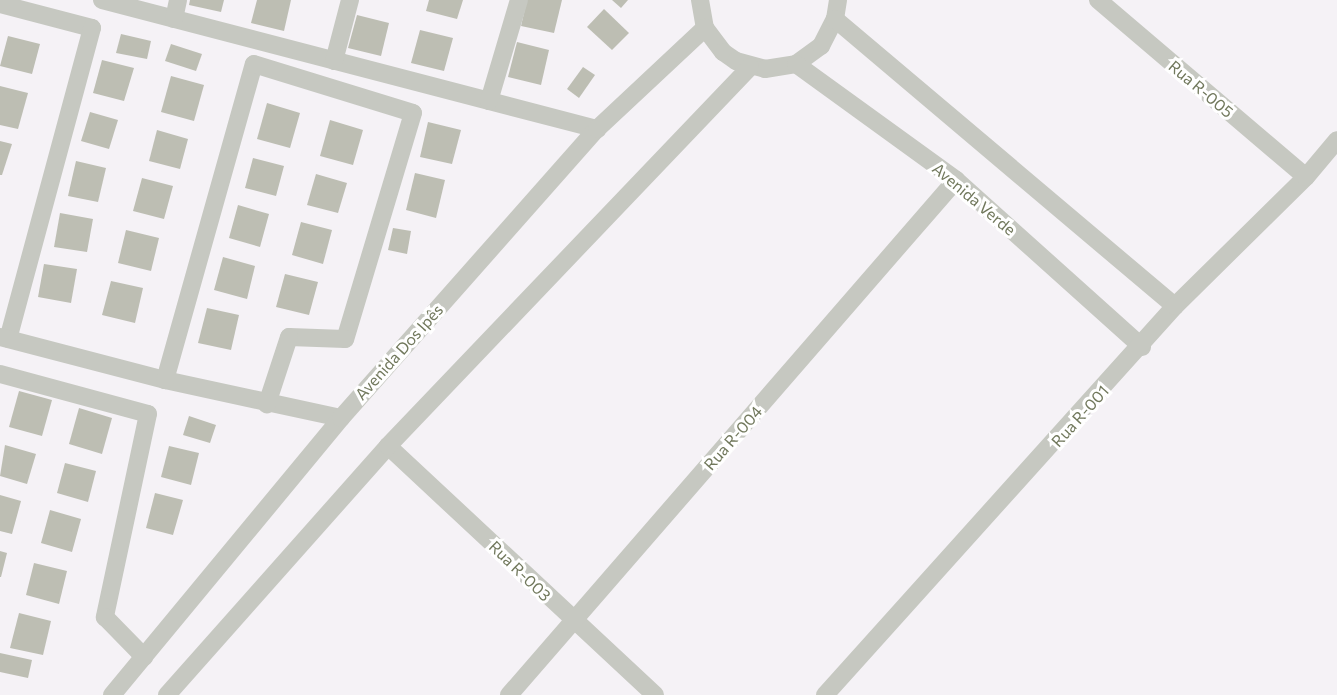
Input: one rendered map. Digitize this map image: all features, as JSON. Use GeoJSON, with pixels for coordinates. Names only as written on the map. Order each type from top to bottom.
{"type":"FeatureCollection","features":[{"type":"Feature","properties":{"kind":"street"},"geometry":{"type":"LineString","coordinates":[[102,0],[597,129]]}},
{"type":"Feature","properties":{"kind":"street"},"geometry":{"type":"LineString","coordinates":[[174,19],[178,0]]}},
{"type":"Feature","properties":{"kind":"street"},"geometry":{"type":"LineString","coordinates":[[334,61],[350,0]]}},
{"type":"Feature","properties":{"kind":"street"},"geometry":{"type":"LineString","coordinates":[[489,101],[519,0]]}},
{"type":"Feature","properties":{"kind":"street"},"geometry":{"type":"LineString","coordinates":[[700,0],[705,28],[723,52],[750,67],[773,69],[795,64],[820,46],[835,19],[838,0]]}},
{"type":"Feature","properties":{"kind":"street","name":"Rua R-005"},"geometry":{"type":"LineString","coordinates":[[1098,0],[1305,177]]}},
{"type":"Feature","properties":{"kind":"street"},"geometry":{"type":"LineString","coordinates":[[0,4],[92,28],[4,338],[165,380],[267,404],[341,418]]}},
{"type":"Feature","properties":{"kind":"street"},"geometry":{"type":"LineString","coordinates":[[835,19],[1175,306]]}},
{"type":"Feature","properties":{"kind":"street","name":"Avenida Dos Ipês"},"geometry":{"type":"LineString","coordinates":[[112,695],[341,418],[597,129],[705,28]]}},
{"type":"Feature","properties":{"kind":"street"},"geometry":{"type":"LineString","coordinates":[[165,380],[254,64],[413,113],[345,339],[289,337],[267,404]]}},
{"type":"Feature","properties":{"kind":"street","name":"Avenida Verde"},"geometry":{"type":"LineString","coordinates":[[795,64],[956,180],[1142,347]]}},
{"type":"Feature","properties":{"kind":"street"},"geometry":{"type":"LineString","coordinates":[[167,695],[388,446],[750,67]]}},
{"type":"Feature","properties":{"kind":"street","name":"Rua R-001"},"geometry":{"type":"LineString","coordinates":[[825,695],[1142,347],[1175,306],[1305,177],[1337,140]]}},
{"type":"Feature","properties":{"kind":"street","name":"Rua R-004"},"geometry":{"type":"LineString","coordinates":[[509,695],[574,623],[956,180]]}},
{"type":"Feature","properties":{"kind":"street"},"geometry":{"type":"LineString","coordinates":[[0,374],[148,414],[105,617],[144,657]]}},
{"type":"Feature","properties":{"kind":"street","name":"Rua R-003"},"geometry":{"type":"LineString","coordinates":[[388,446],[574,623],[655,695]]}},
{"type":"Feature","properties":{"kind":"building"},"geometry":{"type":"Polygon","coordinates":[[[190,0],[224,0],[221,12],[189,5],[190,0]]]}},
{"type":"Feature","properties":{"kind":"building"},"geometry":{"type":"Polygon","coordinates":[[[257,0],[291,0],[284,31],[251,23],[257,0]]]}},
{"type":"Feature","properties":{"kind":"building"},"geometry":{"type":"Polygon","coordinates":[[[429,0],[463,0],[457,19],[426,11],[429,0]]]}},
{"type":"Feature","properties":{"kind":"building"},"geometry":{"type":"Polygon","coordinates":[[[527,0],[562,0],[554,33],[521,26],[527,0]]]}},
{"type":"Feature","properties":{"kind":"building"},"geometry":{"type":"Polygon","coordinates":[[[612,0],[628,0],[621,8],[612,0]]]}},
{"type":"Feature","properties":{"kind":"building"},"geometry":{"type":"Polygon","coordinates":[[[604,9],[629,33],[612,50],[587,27],[604,9]]]}},
{"type":"Feature","properties":{"kind":"building"},"geometry":{"type":"Polygon","coordinates":[[[357,15],[389,23],[381,56],[348,48],[357,15]]]}},
{"type":"Feature","properties":{"kind":"building"},"geometry":{"type":"Polygon","coordinates":[[[420,30],[453,38],[444,71],[411,63],[420,30]]]}},
{"type":"Feature","properties":{"kind":"building"},"geometry":{"type":"Polygon","coordinates":[[[121,34],[151,41],[147,59],[116,53],[121,34]]]}},
{"type":"Feature","properties":{"kind":"building"},"geometry":{"type":"Polygon","coordinates":[[[8,36],[40,44],[32,74],[0,66],[8,36]]]}},
{"type":"Feature","properties":{"kind":"building"},"geometry":{"type":"Polygon","coordinates":[[[517,42],[549,50],[541,85],[508,77],[517,42]]]}},
{"type":"Feature","properties":{"kind":"building"},"geometry":{"type":"Polygon","coordinates":[[[171,44],[202,54],[196,71],[165,61],[171,44]]]}},
{"type":"Feature","properties":{"kind":"building"},"geometry":{"type":"Polygon","coordinates":[[[102,60],[134,68],[124,101],[93,93],[102,60]]]}},
{"type":"Feature","properties":{"kind":"building"},"geometry":{"type":"Polygon","coordinates":[[[583,67],[595,75],[579,98],[567,89],[583,67]]]}},
{"type":"Feature","properties":{"kind":"building"},"geometry":{"type":"Polygon","coordinates":[[[171,76],[204,85],[194,121],[161,112],[171,76]]]}},
{"type":"Feature","properties":{"kind":"building"},"geometry":{"type":"Polygon","coordinates":[[[0,86],[28,93],[18,129],[0,125],[0,86]]]}},
{"type":"Feature","properties":{"kind":"building"},"geometry":{"type":"Polygon","coordinates":[[[267,103],[300,113],[290,148],[257,139],[267,103]]]}},
{"type":"Feature","properties":{"kind":"building"},"geometry":{"type":"Polygon","coordinates":[[[90,112],[118,120],[109,149],[81,141],[90,112]]]}},
{"type":"Feature","properties":{"kind":"building"},"geometry":{"type":"Polygon","coordinates":[[[330,120],[363,130],[353,165],[320,156],[330,120]]]}},
{"type":"Feature","properties":{"kind":"building"},"geometry":{"type":"Polygon","coordinates":[[[428,122],[461,130],[452,164],[420,157],[428,122]]]}},
{"type":"Feature","properties":{"kind":"building"},"geometry":{"type":"Polygon","coordinates":[[[157,130],[188,139],[180,169],[149,161],[157,130]]]}},
{"type":"Feature","properties":{"kind":"building"},"geometry":{"type":"Polygon","coordinates":[[[0,141],[12,144],[2,175],[0,175],[0,141]]]}},
{"type":"Feature","properties":{"kind":"building"},"geometry":{"type":"Polygon","coordinates":[[[253,158],[284,166],[276,196],[245,188],[253,158]]]}},
{"type":"Feature","properties":{"kind":"building"},"geometry":{"type":"Polygon","coordinates":[[[76,161],[106,168],[98,202],[68,196],[76,161]]]}},
{"type":"Feature","properties":{"kind":"building"},"geometry":{"type":"Polygon","coordinates":[[[415,173],[445,180],[436,218],[406,210],[415,173]]]}},
{"type":"Feature","properties":{"kind":"building"},"geometry":{"type":"Polygon","coordinates":[[[316,174],[347,183],[338,213],[307,205],[316,174]]]}},
{"type":"Feature","properties":{"kind":"building"},"geometry":{"type":"Polygon","coordinates":[[[142,178],[173,186],[164,219],[133,211],[142,178]]]}},
{"type":"Feature","properties":{"kind":"building"},"geometry":{"type":"Polygon","coordinates":[[[238,205],[269,214],[260,247],[229,238],[238,205]]]}},
{"type":"Feature","properties":{"kind":"building"},"geometry":{"type":"Polygon","coordinates":[[[60,213],[93,219],[87,252],[54,247],[60,213]]]}},
{"type":"Feature","properties":{"kind":"building"},"geometry":{"type":"Polygon","coordinates":[[[301,222],[332,230],[323,264],[292,255],[301,222]]]}},
{"type":"Feature","properties":{"kind":"building"},"geometry":{"type":"Polygon","coordinates":[[[393,228],[411,231],[407,254],[388,250],[393,228]]]}},
{"type":"Feature","properties":{"kind":"building"},"geometry":{"type":"Polygon","coordinates":[[[126,230],[159,238],[151,271],[118,263],[126,230]]]}},
{"type":"Feature","properties":{"kind":"building"},"geometry":{"type":"Polygon","coordinates":[[[223,257],[255,266],[247,299],[214,290],[223,257]]]}},
{"type":"Feature","properties":{"kind":"building"},"geometry":{"type":"Polygon","coordinates":[[[44,264],[77,269],[71,303],[38,297],[44,264]]]}},
{"type":"Feature","properties":{"kind":"building"},"geometry":{"type":"Polygon","coordinates":[[[285,274],[318,282],[309,315],[276,307],[285,274]]]}},
{"type":"Feature","properties":{"kind":"building"},"geometry":{"type":"Polygon","coordinates":[[[111,281],[143,288],[135,323],[102,315],[111,281]]]}},
{"type":"Feature","properties":{"kind":"building"},"geometry":{"type":"Polygon","coordinates":[[[207,308],[239,315],[231,350],[198,343],[207,308]]]}},
{"type":"Feature","properties":{"kind":"building"},"geometry":{"type":"Polygon","coordinates":[[[19,391],[52,400],[42,436],[9,427],[19,391]]]}},
{"type":"Feature","properties":{"kind":"building"},"geometry":{"type":"Polygon","coordinates":[[[79,408],[112,418],[102,454],[69,444],[79,408]]]}},
{"type":"Feature","properties":{"kind":"building"},"geometry":{"type":"Polygon","coordinates":[[[189,416],[216,425],[210,443],[183,435],[189,416]]]}},
{"type":"Feature","properties":{"kind":"building"},"geometry":{"type":"Polygon","coordinates":[[[5,445],[36,454],[27,484],[0,476],[5,445]]]}},
{"type":"Feature","properties":{"kind":"building"},"geometry":{"type":"Polygon","coordinates":[[[169,446],[199,453],[191,485],[161,477],[169,446]]]}},
{"type":"Feature","properties":{"kind":"building"},"geometry":{"type":"Polygon","coordinates":[[[65,463],[96,471],[88,502],[57,493],[65,463]]]}},
{"type":"Feature","properties":{"kind":"building"},"geometry":{"type":"Polygon","coordinates":[[[155,493],[183,500],[173,535],[146,528],[155,493]]]}},
{"type":"Feature","properties":{"kind":"building"},"geometry":{"type":"Polygon","coordinates":[[[0,495],[21,501],[12,534],[0,531],[0,495]]]}},
{"type":"Feature","properties":{"kind":"building"},"geometry":{"type":"Polygon","coordinates":[[[50,510],[81,519],[72,552],[41,543],[50,510]]]}},
{"type":"Feature","properties":{"kind":"building"},"geometry":{"type":"Polygon","coordinates":[[[0,551],[7,553],[1,577],[0,577],[0,551]]]}},
{"type":"Feature","properties":{"kind":"building"},"geometry":{"type":"Polygon","coordinates":[[[34,563],[67,571],[59,604],[26,595],[34,563]]]}},
{"type":"Feature","properties":{"kind":"building"},"geometry":{"type":"Polygon","coordinates":[[[19,613],[51,621],[43,655],[10,648],[19,613]]]}},
{"type":"Feature","properties":{"kind":"building"},"geometry":{"type":"Polygon","coordinates":[[[0,653],[32,660],[28,678],[0,672],[0,653]]]}}]}
